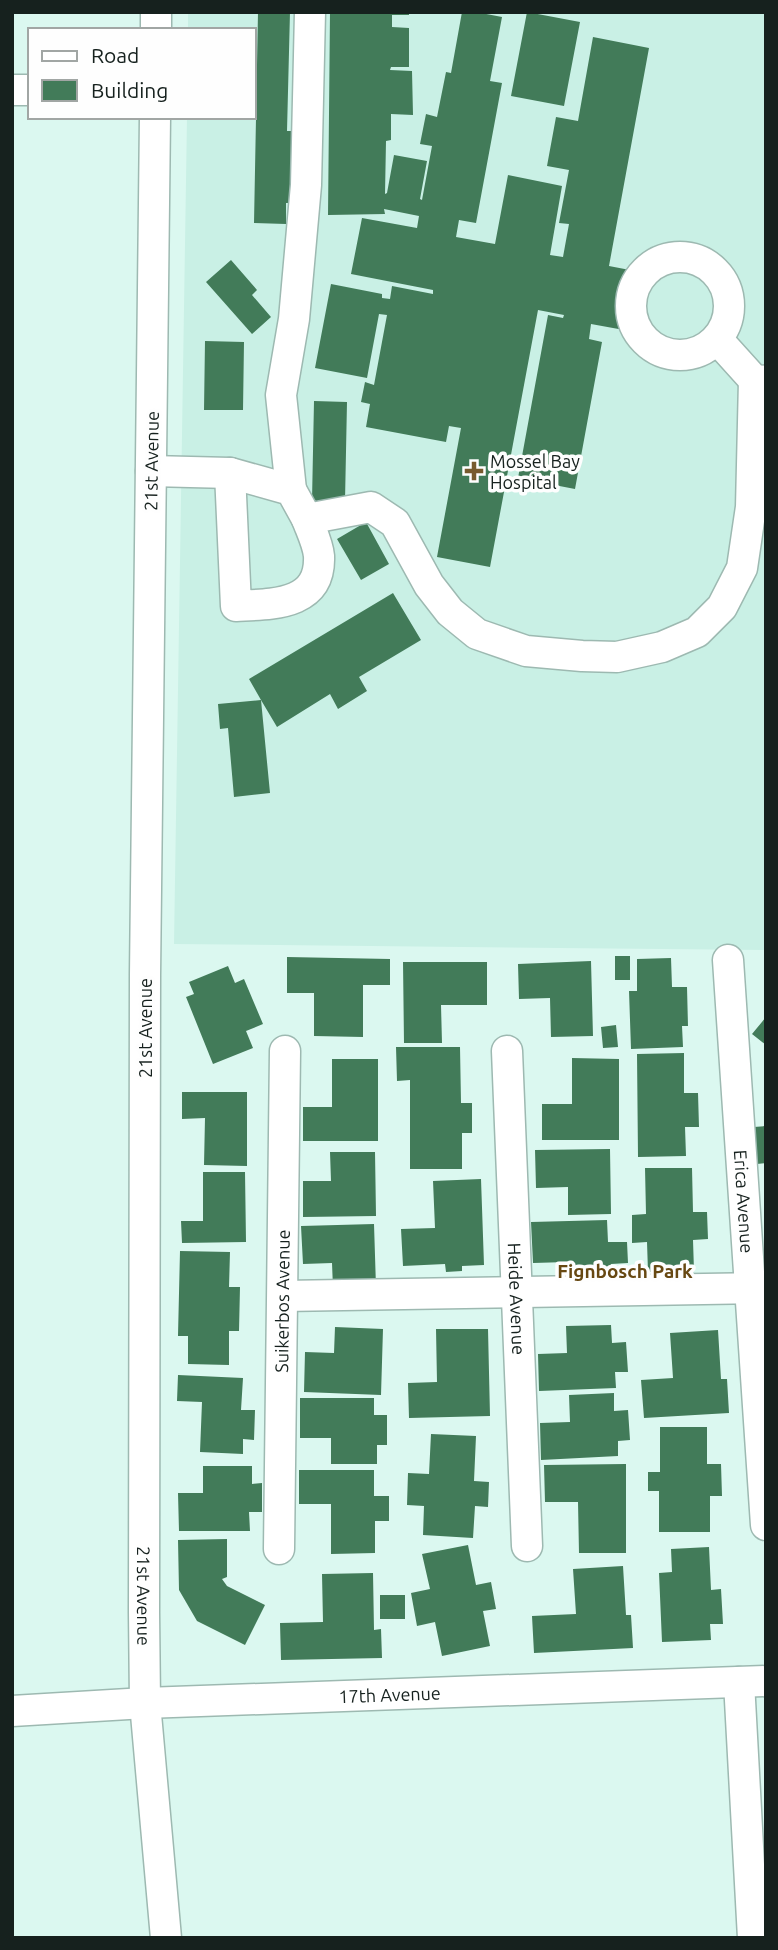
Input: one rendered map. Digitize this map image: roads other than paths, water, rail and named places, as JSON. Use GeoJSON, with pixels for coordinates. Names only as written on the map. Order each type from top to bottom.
{"type":"FeatureCollection","features":[{"type":"Feature","properties":{"kind":"street"},"geometry":{"type":"LineString","coordinates":[[230,474],[236,606],[277,604],[300,596],[316,581],[319,555],[307,519],[291,490],[281,395],[294,319],[306,185],[310,12]]}},
{"type":"Feature","properties":{"kind":"street","name":"21st Avenue"},"geometry":{"type":"LineString","coordinates":[[155,119],[145,1003],[145,1703],[166,1938]]}},
{"type":"Feature","properties":{"kind":"street"},"geometry":{"type":"LineString","coordinates":[[307,519],[371,507],[395,523],[429,585],[450,612],[477,634],[526,650],[617,657],[662,647],[697,632],[722,607],[742,568],[751,508],[760,380],[717,339]]}},
{"type":"Feature","properties":{"kind":"street"},"geometry":{"type":"LineString","coordinates":[[151,471],[230,474],[291,490]]}},
{"type":"Feature","properties":{"kind":"street","name":"Erica Avenue"},"geometry":{"type":"LineString","coordinates":[[728,960],[758,1288],[766,1525]]}},
{"type":"Feature","properties":{"kind":"street","name":"Suikerbos Avenue"},"geometry":{"type":"LineString","coordinates":[[279,1549],[285,1051]]}},
{"type":"Feature","properties":{"kind":"street","name":"Heide Avenue"},"geometry":{"type":"LineString","coordinates":[[507,1051],[527,1546]]}},
{"type":"Feature","properties":{"kind":"street"},"geometry":{"type":"LineString","coordinates":[[282,1296],[758,1288]]}},
{"type":"Feature","properties":{"kind":"street"},"geometry":{"type":"LineString","coordinates":[[752,1682],[753,1938]]}},
{"type":"Feature","properties":{"kind":"street","name":"17th Avenue"},"geometry":{"type":"LineString","coordinates":[[12,1711],[145,1703],[752,1682]]}},
{"type":"Feature","properties":{"kind":"place","name":"Mossel Bay Hospital"},"geometry":{"type":"Point","coordinates":[474,471]}},
{"type":"Feature","properties":{"kind":"district","name":"Fignbosch Park"},"geometry":{"type":"Point","coordinates":[625,1271]}}]}
